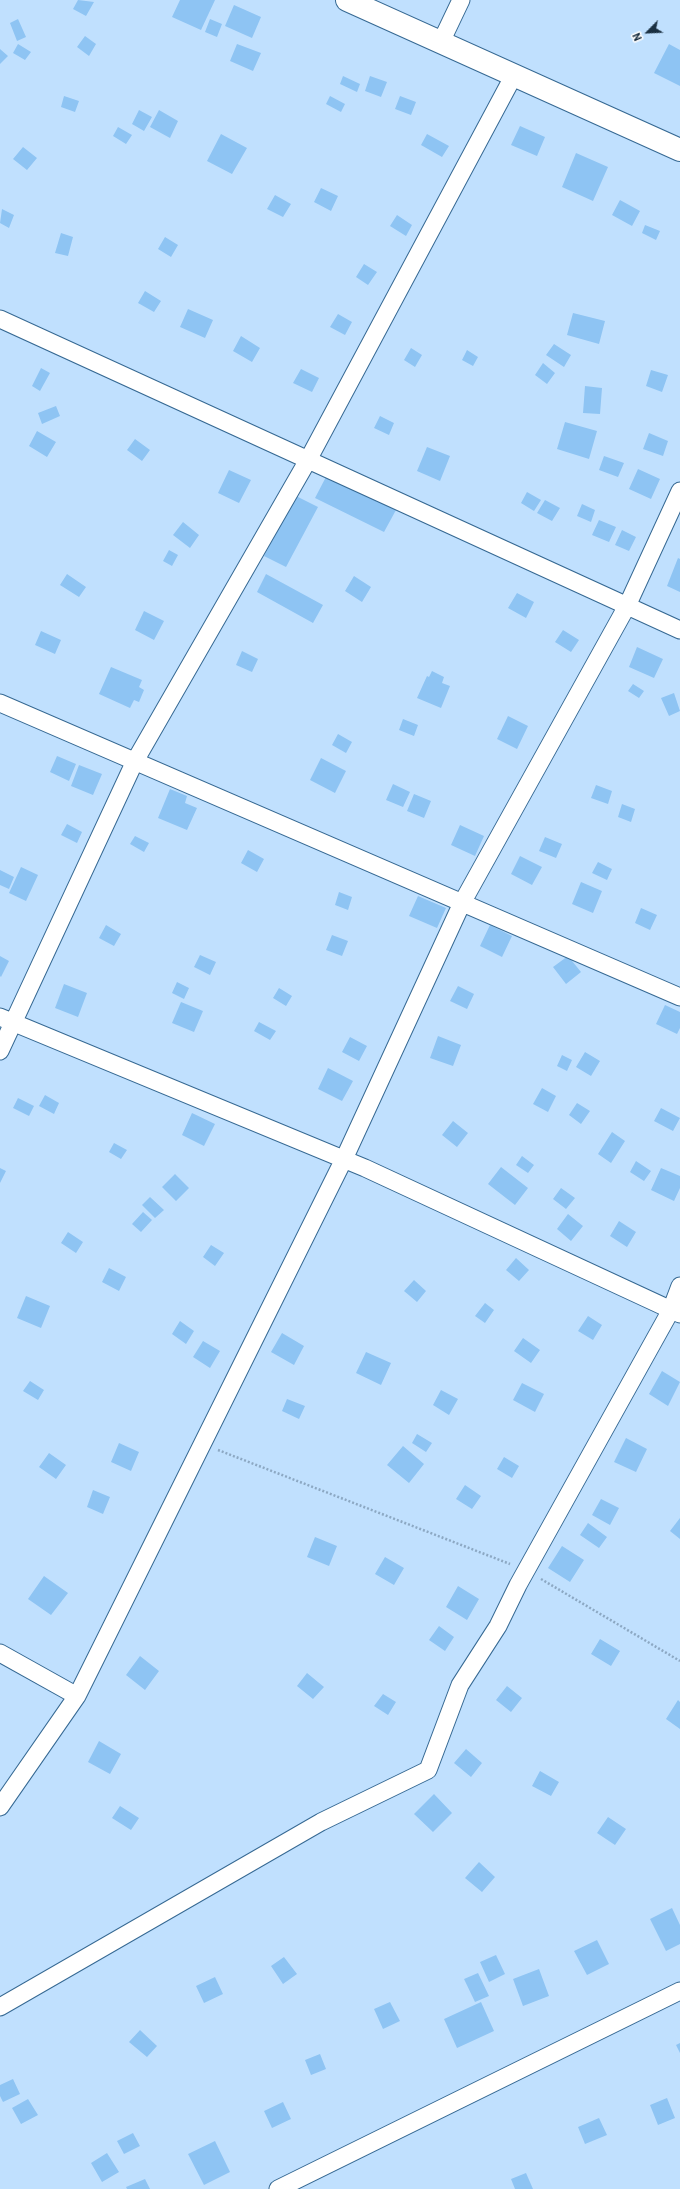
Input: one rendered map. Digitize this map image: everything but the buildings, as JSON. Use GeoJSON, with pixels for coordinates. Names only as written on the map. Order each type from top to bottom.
{"type":"FeatureCollection","features":[{"type":"Feature","properties":{"kind":"main road"},"geometry":{"type":"LineString","coordinates":[[347,0],[680,150]]}},
{"type":"Feature","properties":{"kind":"street"},"geometry":{"type":"LineString","coordinates":[[441,42],[461,0]]}},
{"type":"Feature","properties":{"kind":"street"},"geometry":{"type":"LineString","coordinates":[[0,1051],[7,1019],[135,761],[308,460],[514,75]]}},
{"type":"Feature","properties":{"kind":"street"},"geometry":{"type":"LineString","coordinates":[[0,319],[680,630]]}},
{"type":"Feature","properties":{"kind":"street"},"geometry":{"type":"LineString","coordinates":[[0,1807],[77,1696],[344,1159],[462,903],[627,606],[680,491]]}},
{"type":"Feature","properties":{"kind":"street"},"geometry":{"type":"LineString","coordinates":[[0,703],[680,997]]}},
{"type":"Feature","properties":{"kind":"street"},"geometry":{"type":"LineString","coordinates":[[7,1019],[344,1159],[675,1312]]}},
{"type":"Feature","properties":{"kind":"street"},"geometry":{"type":"LineString","coordinates":[[0,2007],[321,1822],[428,1770],[460,1685],[498,1626],[526,1570],[675,1312],[680,1286]]}},
{"type":"Feature","properties":{"kind":"street"},"geometry":{"type":"LineString","coordinates":[[0,1653],[77,1696]]}},
{"type":"Feature","properties":{"kind":"street"},"geometry":{"type":"LineString","coordinates":[[278,2189],[680,1991]]}},
{"type":"Feature","properties":{"kind":"path"},"geometry":{"type":"LineString","coordinates":[[203,1444],[526,1570],[680,1661]]}}]}
